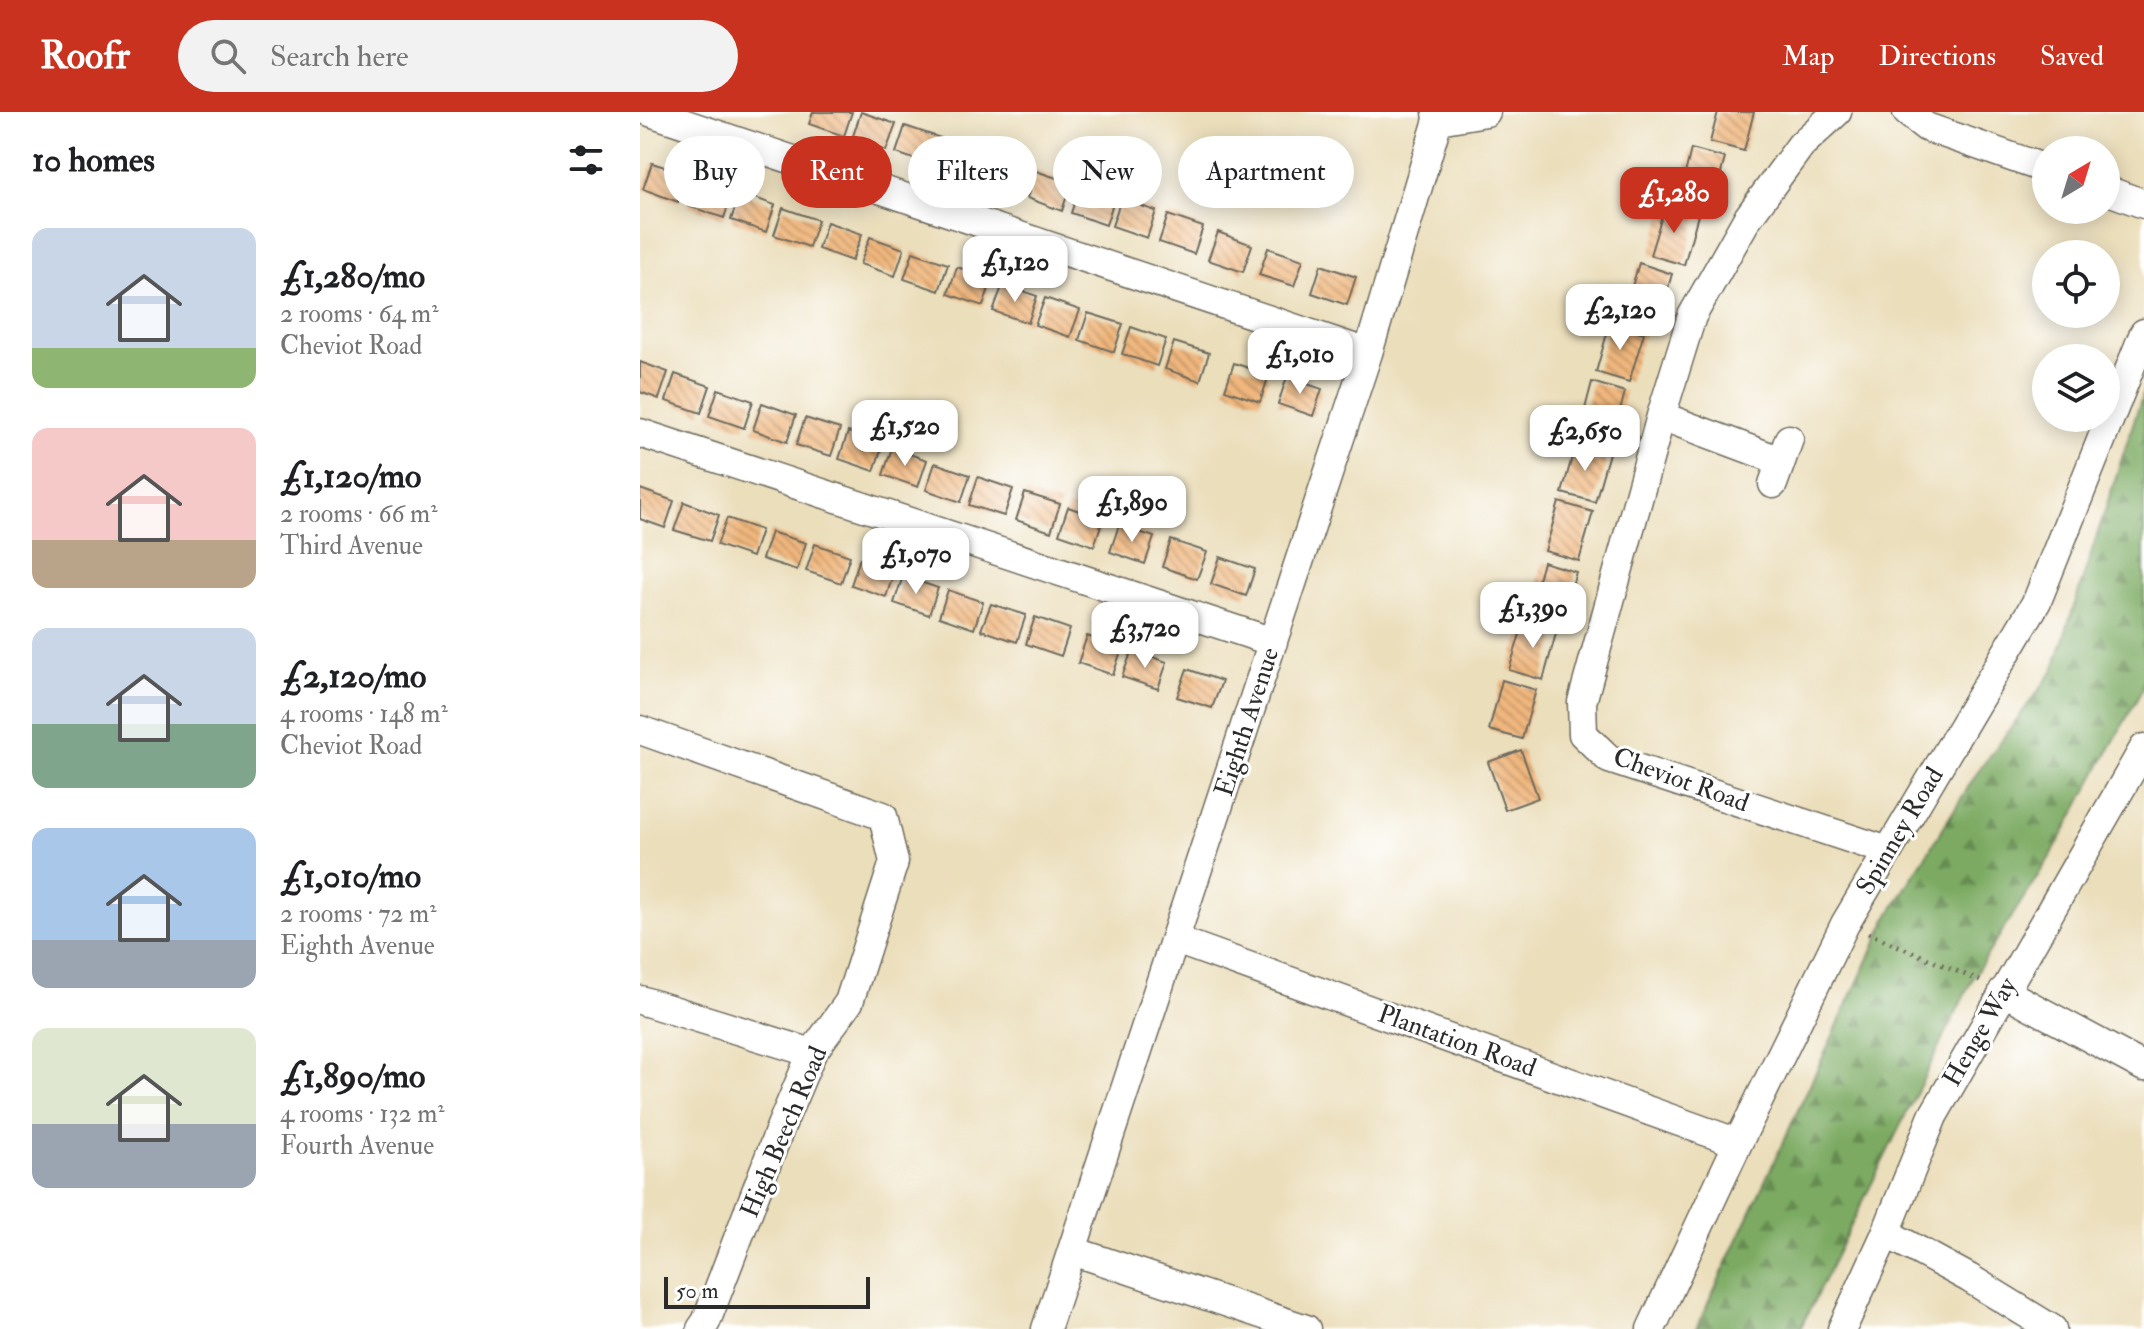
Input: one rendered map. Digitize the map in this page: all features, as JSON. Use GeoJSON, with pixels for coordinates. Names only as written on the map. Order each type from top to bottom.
{"type":"FeatureCollection","features":[{"type":"Feature","properties":{"kind":"street"},"geometry":{"type":"LineString","coordinates":[[650,112],[1368,353]]}},
{"type":"Feature","properties":{"kind":"street"},"geometry":{"type":"LineString","coordinates":[[1437,116],[1486,112]]}},
{"type":"Feature","properties":{"kind":"street","name":"Cheviot Road"},"geometry":{"type":"LineString","coordinates":[[1837,112],[1801,145],[1747,219],[1692,316],[1661,416],[1582,702],[1583,734],[1609,759],[1888,851]]}},
{"type":"Feature","properties":{"kind":"street"},"geometry":{"type":"LineString","coordinates":[[1907,112],[1926,127],[2032,164]]}},
{"type":"Feature","properties":{"kind":"street","name":"Eighth Avenue"},"geometry":{"type":"LineString","coordinates":[[1046,1329],[1368,353],[1437,116]]}},
{"type":"Feature","properties":{"kind":"street"},"geometry":{"type":"LineString","coordinates":[[2120,195],[2144,204]]}},
{"type":"Feature","properties":{"kind":"street","name":"Spinney Road"},"geometry":{"type":"LineString","coordinates":[[1651,1329],[1845,924],[2037,601],[2144,333]]}},
{"type":"Feature","properties":{"kind":"street"},"geometry":{"type":"LineString","coordinates":[[1661,416],[1781,462]]}},
{"type":"Feature","properties":{"kind":"street"},"geometry":{"type":"LineString","coordinates":[[640,433],[1273,642]]}},
{"type":"Feature","properties":{"kind":"street","name":"High Beech Road"},"geometry":{"type":"LineString","coordinates":[[640,730],[883,816],[894,862],[849,1002],[812,1053],[701,1329]]}},
{"type":"Feature","properties":{"kind":"street","name":"Henge Way"},"geometry":{"type":"LineString","coordinates":[[1842,1329],[1886,1233],[1933,1116],[2003,991],[2142,759]]}},
{"type":"Feature","properties":{"kind":"street","name":"Plantation Road"},"geometry":{"type":"LineString","coordinates":[[1176,940],[1738,1143]]}},
{"type":"Feature","properties":{"kind":"street"},"geometry":{"type":"LineString","coordinates":[[2003,991],[2144,1067]]}},
{"type":"Feature","properties":{"kind":"street"},"geometry":{"type":"LineString","coordinates":[[640,1000],[812,1053]]}},
{"type":"Feature","properties":{"kind":"street"},"geometry":{"type":"LineString","coordinates":[[1886,1233],[1969,1278],[2052,1329]]}},
{"type":"Feature","properties":{"kind":"street"},"geometry":{"type":"LineString","coordinates":[[1073,1251],[1306,1329]]}},
{"type":"Feature","properties":{"kind":"path"},"geometry":{"type":"LineString","coordinates":[[1845,924],[2003,991]]}},
{"type":"Feature","properties":{"kind":"green space"},"geometry":{"type":"Polygon","coordinates":[[[2144,390],[2144,686],[2055,849],[1975,974],[1800,1329],[1696,1329],[1889,915],[1977,773],[2053,671],[2144,390]]]}},
{"type":"Feature","properties":{"kind":"building"},"geometry":{"type":"Polygon","coordinates":[[[813,112],[852,112],[844,136],[809,124],[813,112]]]}},
{"type":"Feature","properties":{"kind":"building"},"geometry":{"type":"Polygon","coordinates":[[[861,112],[896,124],[892,136],[853,136],[861,112]]]}},
{"type":"Feature","properties":{"kind":"building"},"geometry":{"type":"Polygon","coordinates":[[[1718,112],[1754,112],[1744,151],[1710,142],[1718,112]]]}},
{"type":"Feature","properties":{"kind":"building"},"geometry":{"type":"Polygon","coordinates":[[[905,126],[935,136],[908,136],[908,157],[896,153],[905,126]]]}},
{"type":"Feature","properties":{"kind":"building"},"geometry":{"type":"Polygon","coordinates":[[[1691,149],[1725,158],[1712,207],[1679,199],[1691,149]]]}},
{"type":"Feature","properties":{"kind":"building"},"geometry":{"type":"Polygon","coordinates":[[[652,163],[664,167],[664,197],[643,189],[652,163]]]}},
{"type":"Feature","properties":{"kind":"building"},"geometry":{"type":"Polygon","coordinates":[[[1037,171],[1053,177],[1053,208],[1037,202],[1037,171]]]}},
{"type":"Feature","properties":{"kind":"building"},"geometry":{"type":"Polygon","coordinates":[[[765,202],[775,205],[766,232],[731,220],[735,208],[765,208],[765,202]]]}},
{"type":"Feature","properties":{"kind":"building"},"geometry":{"type":"Polygon","coordinates":[[[1665,206],[1698,215],[1684,265],[1650,255],[1665,206]]]}},
{"type":"Feature","properties":{"kind":"building"},"geometry":{"type":"Polygon","coordinates":[[[694,208],[727,208],[724,218],[694,208]]]}},
{"type":"Feature","properties":{"kind":"building"},"geometry":{"type":"Polygon","coordinates":[[[783,208],[818,220],[809,247],[774,235],[783,208]]]}},
{"type":"Feature","properties":{"kind":"building"},"geometry":{"type":"Polygon","coordinates":[[[1073,208],[1111,208],[1106,225],[1071,213],[1073,208]]]}},
{"type":"Feature","properties":{"kind":"building"},"geometry":{"type":"Polygon","coordinates":[[[1118,208],[1156,211],[1147,238],[1112,226],[1118,208]]]}},
{"type":"Feature","properties":{"kind":"building"},"geometry":{"type":"Polygon","coordinates":[[[1168,215],[1203,227],[1194,254],[1159,242],[1168,215]]]}},
{"type":"Feature","properties":{"kind":"building"},"geometry":{"type":"Polygon","coordinates":[[[827,222],[862,234],[852,261],[818,249],[827,222]]]}},
{"type":"Feature","properties":{"kind":"building"},"geometry":{"type":"Polygon","coordinates":[[[1218,232],[1252,245],[1243,272],[1208,260],[1218,232]]]}},
{"type":"Feature","properties":{"kind":"building"},"geometry":{"type":"Polygon","coordinates":[[[870,237],[904,249],[895,276],[860,264],[870,237]]]}},
{"type":"Feature","properties":{"kind":"building"},"geometry":{"type":"Polygon","coordinates":[[[1268,248],[1303,260],[1294,286],[1259,275],[1268,248]]]}},
{"type":"Feature","properties":{"kind":"building"},"geometry":{"type":"Polygon","coordinates":[[[913,252],[948,264],[939,291],[904,279],[913,252]]]}},
{"type":"Feature","properties":{"kind":"building"},"geometry":{"type":"Polygon","coordinates":[[[1639,263],[1672,274],[1658,323],[1624,313],[1639,263]]]}},
{"type":"Feature","properties":{"kind":"building"},"geometry":{"type":"Polygon","coordinates":[[[1321,265],[1356,277],[1347,305],[1312,293],[1321,265]]]}},
{"type":"Feature","properties":{"kind":"building"},"geometry":{"type":"Polygon","coordinates":[[[957,267],[992,279],[983,306],[948,294],[957,267]]]}},
{"type":"Feature","properties":{"kind":"building"},"geometry":{"type":"Polygon","coordinates":[[[1003,284],[1037,296],[1028,323],[993,311],[1003,284]]]}},
{"type":"Feature","properties":{"kind":"building"},"geometry":{"type":"Polygon","coordinates":[[[1045,298],[1080,310],[1070,337],[1035,325],[1045,298]]]}},
{"type":"Feature","properties":{"kind":"building"},"geometry":{"type":"Polygon","coordinates":[[[1088,313],[1123,324],[1114,352],[1079,340],[1088,313]]]}},
{"type":"Feature","properties":{"kind":"building"},"geometry":{"type":"Polygon","coordinates":[[[1610,323],[1644,333],[1629,382],[1596,372],[1610,323]]]}},
{"type":"Feature","properties":{"kind":"building"},"geometry":{"type":"Polygon","coordinates":[[[1131,327],[1166,339],[1157,366],[1122,354],[1131,327]]]}},
{"type":"Feature","properties":{"kind":"building"},"geometry":{"type":"Polygon","coordinates":[[[1174,342],[1209,353],[1200,381],[1165,369],[1174,342]]]}},
{"type":"Feature","properties":{"kind":"building"},"geometry":{"type":"Polygon","coordinates":[[[640,362],[668,372],[659,399],[640,392],[640,362]]]}},
{"type":"Feature","properties":{"kind":"building"},"geometry":{"type":"Polygon","coordinates":[[[1234,363],[1269,375],[1260,402],[1225,390],[1234,363]]]}},
{"type":"Feature","properties":{"kind":"building"},"geometry":{"type":"Polygon","coordinates":[[[675,374],[710,386],[701,413],[666,401],[675,374]]]}},
{"type":"Feature","properties":{"kind":"building"},"geometry":{"type":"Polygon","coordinates":[[[1287,377],[1322,389],[1313,416],[1278,404],[1287,377]]]}},
{"type":"Feature","properties":{"kind":"building"},"geometry":{"type":"Polygon","coordinates":[[[1592,382],[1625,392],[1612,441],[1579,432],[1592,382]]]}},
{"type":"Feature","properties":{"kind":"building"},"geometry":{"type":"Polygon","coordinates":[[[718,389],[753,401],[744,428],[709,416],[718,389]]]}},
{"type":"Feature","properties":{"kind":"building"},"geometry":{"type":"Polygon","coordinates":[[[762,403],[796,415],[787,442],[753,430],[762,403]]]}},
{"type":"Feature","properties":{"kind":"building"},"geometry":{"type":"Polygon","coordinates":[[[805,418],[840,429],[831,456],[796,445],[805,418]]]}},
{"type":"Feature","properties":{"kind":"building"},"geometry":{"type":"Polygon","coordinates":[[[848,432],[883,444],[874,471],[839,459],[848,432]]]}},
{"type":"Feature","properties":{"kind":"building"},"geometry":{"type":"Polygon","coordinates":[[[1576,443],[1609,453],[1595,502],[1562,493],[1576,443]]]}},
{"type":"Feature","properties":{"kind":"building"},"geometry":{"type":"Polygon","coordinates":[[[892,448],[927,460],[918,487],[883,475],[892,448]]]}},
{"type":"Feature","properties":{"kind":"building"},"geometry":{"type":"Polygon","coordinates":[[[935,463],[970,475],[961,502],[926,490],[935,463]]]}},
{"type":"Feature","properties":{"kind":"building"},"geometry":{"type":"Polygon","coordinates":[[[978,477],[1013,489],[1004,516],[969,505],[978,477]]]}},
{"type":"Feature","properties":{"kind":"building"},"geometry":{"type":"Polygon","coordinates":[[[640,489],[674,501],[665,528],[640,519],[640,489]]]}},
{"type":"Feature","properties":{"kind":"building"},"geometry":{"type":"Polygon","coordinates":[[[1025,493],[1060,504],[1051,532],[1016,520],[1025,493]]]}},
{"type":"Feature","properties":{"kind":"building"},"geometry":{"type":"Polygon","coordinates":[[[684,502],[719,515],[710,541],[674,530],[684,502]]]}},
{"type":"Feature","properties":{"kind":"building"},"geometry":{"type":"Polygon","coordinates":[[[1559,502],[1593,512],[1579,561],[1545,551],[1559,502]]]}},
{"type":"Feature","properties":{"kind":"building"},"geometry":{"type":"Polygon","coordinates":[[[1068,507],[1103,519],[1094,546],[1059,534],[1068,507]]]}},
{"type":"Feature","properties":{"kind":"building"},"geometry":{"type":"Polygon","coordinates":[[[727,518],[761,530],[752,557],[717,545],[727,518]]]}},
{"type":"Feature","properties":{"kind":"building"},"geometry":{"type":"Polygon","coordinates":[[[1119,525],[1154,537],[1145,564],[1110,552],[1119,525]]]}},
{"type":"Feature","properties":{"kind":"building"},"geometry":{"type":"Polygon","coordinates":[[[771,532],[806,543],[797,570],[762,559],[771,532]]]}},
{"type":"Feature","properties":{"kind":"building"},"geometry":{"type":"Polygon","coordinates":[[[1171,540],[1207,552],[1197,579],[1162,567],[1171,540]]]}},
{"type":"Feature","properties":{"kind":"building"},"geometry":{"type":"Polygon","coordinates":[[[815,544],[850,556],[841,583],[806,571],[815,544]]]}},
{"type":"Feature","properties":{"kind":"building"},"geometry":{"type":"Polygon","coordinates":[[[1220,557],[1255,569],[1246,596],[1211,584],[1220,557]]]}},
{"type":"Feature","properties":{"kind":"building"},"geometry":{"type":"Polygon","coordinates":[[[860,558],[895,569],[886,597],[851,585],[860,558]]]}},
{"type":"Feature","properties":{"kind":"building"},"geometry":{"type":"Polygon","coordinates":[[[1543,562],[1576,572],[1562,621],[1529,612],[1543,562]]]}},
{"type":"Feature","properties":{"kind":"building"},"geometry":{"type":"Polygon","coordinates":[[[903,576],[938,588],[929,615],[894,603],[903,576]]]}},
{"type":"Feature","properties":{"kind":"building"},"geometry":{"type":"Polygon","coordinates":[[[948,590],[983,602],[974,629],[939,617],[948,590]]]}},
{"type":"Feature","properties":{"kind":"building"},"geometry":{"type":"Polygon","coordinates":[[[991,604],[1026,615],[1017,642],[981,630],[991,604]]]}},
{"type":"Feature","properties":{"kind":"building"},"geometry":{"type":"Polygon","coordinates":[[[1035,617],[1070,629],[1061,656],[1026,644],[1035,617]]]}},
{"type":"Feature","properties":{"kind":"building"},"geometry":{"type":"Polygon","coordinates":[[[1524,621],[1557,630],[1543,680],[1509,670],[1524,621]]]}},
{"type":"Feature","properties":{"kind":"building"},"geometry":{"type":"Polygon","coordinates":[[[1087,636],[1122,648],[1113,675],[1078,663],[1087,636]]]}},
{"type":"Feature","properties":{"kind":"building"},"geometry":{"type":"Polygon","coordinates":[[[1132,650],[1167,662],[1158,689],[1122,677],[1132,650]]]}},
{"type":"Feature","properties":{"kind":"building"},"geometry":{"type":"Polygon","coordinates":[[[1187,669],[1222,681],[1212,708],[1177,697],[1187,669]]]}},
{"type":"Feature","properties":{"kind":"building"},"geometry":{"type":"Polygon","coordinates":[[[1502,680],[1536,690],[1522,739],[1489,730],[1502,680]]]}},
{"type":"Feature","properties":{"kind":"building"},"geometry":{"type":"Polygon","coordinates":[[[1521,750],[1538,798],[1505,810],[1488,762],[1521,750]]]}}]}
